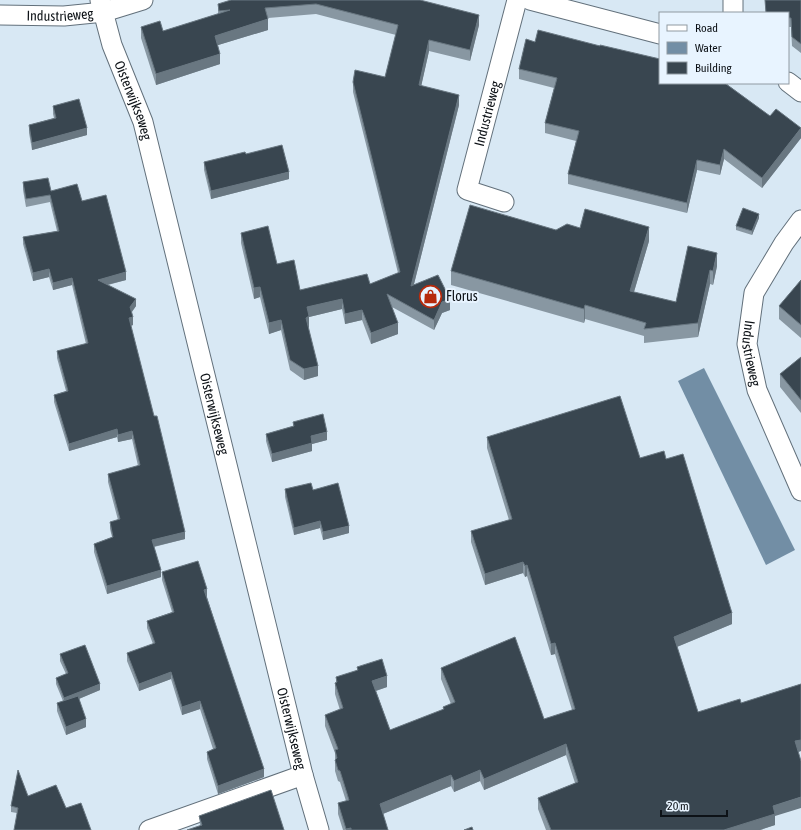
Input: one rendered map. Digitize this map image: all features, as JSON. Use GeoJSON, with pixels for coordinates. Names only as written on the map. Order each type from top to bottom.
{"type":"FeatureCollection","features":[{"type":"Feature","properties":{"kind":"street","name":"Industrieweg"},"geometry":{"type":"LineString","coordinates":[[0,14],[64,16],[102,6],[142,0]]}},
{"type":"Feature","properties":{"kind":"street","name":"Industrieweg"},"geometry":{"type":"LineString","coordinates":[[504,202],[467,190],[517,0]]}},
{"type":"Feature","properties":{"kind":"street"},"geometry":{"type":"LineString","coordinates":[[530,0],[659,34]]}},
{"type":"Feature","properties":{"kind":"street"},"geometry":{"type":"LineString","coordinates":[[733,0],[733,12]]}},
{"type":"Feature","properties":{"kind":"street","name":"Oisterwijkseweg"},"geometry":{"type":"LineString","coordinates":[[102,6],[112,44],[143,122],[303,775],[319,830]]}},
{"type":"Feature","properties":{"kind":"street"},"geometry":{"type":"LineString","coordinates":[[789,83],[801,92]]}},
{"type":"Feature","properties":{"kind":"street","name":"Industrieweg"},"geometry":{"type":"LineString","coordinates":[[801,220],[784,243],[754,293],[747,344],[757,390],[801,491]]}},
{"type":"Feature","properties":{"kind":"street"},"geometry":{"type":"LineString","coordinates":[[149,830],[303,775]]}},
{"type":"Feature","properties":{"kind":"water"},"geometry":{"type":"Polygon","coordinates":[[[704,368],[795,550],[766,565],[678,381],[704,368]]]}},
{"type":"Feature","properties":{"kind":"building"},"geometry":{"type":"Polygon","coordinates":[[[231,0],[420,0],[479,15],[470,50],[429,40],[419,85],[459,95],[411,286],[438,275],[450,299],[442,302],[434,320],[387,294],[398,323],[371,333],[362,310],[345,314],[342,299],[307,307],[309,316],[306,318],[318,366],[304,369],[290,360],[281,320],[269,323],[260,287],[254,288],[241,233],[268,226],[277,264],[294,260],[300,290],[367,274],[370,284],[400,272],[353,82],[355,70],[385,77],[398,25],[316,4],[265,8],[268,19],[215,36],[220,54],[156,74],[141,27],[160,21],[163,31],[230,10],[219,11],[218,4],[231,0]]]}},
{"type":"Feature","properties":{"kind":"building"},"geometry":{"type":"Polygon","coordinates":[[[765,0],[801,0],[801,44],[792,37],[791,18],[789,18],[789,12],[766,12],[765,0]]]}},
{"type":"Feature","properties":{"kind":"building"},"geometry":{"type":"Polygon","coordinates":[[[538,30],[600,46],[659,59],[659,84],[726,84],[770,116],[776,109],[801,128],[762,178],[724,149],[720,165],[697,160],[687,203],[568,174],[579,131],[545,123],[557,78],[519,69],[526,39],[535,42],[538,30]]]}},
{"type":"Feature","properties":{"kind":"building"},"geometry":{"type":"Polygon","coordinates":[[[79,99],[87,128],[32,143],[29,125],[56,118],[53,106],[79,99]]]}},
{"type":"Feature","properties":{"kind":"building"},"geometry":{"type":"Polygon","coordinates":[[[282,145],[289,172],[211,191],[204,162],[282,145]]]}},
{"type":"Feature","properties":{"kind":"building"},"geometry":{"type":"Polygon","coordinates":[[[48,178],[51,191],[77,184],[82,201],[106,195],[126,272],[98,280],[136,299],[130,307],[133,317],[129,318],[154,416],[157,416],[185,532],[152,540],[161,570],[107,586],[94,544],[113,537],[110,522],[120,519],[108,474],[140,465],[132,431],[118,435],[117,429],[69,444],[54,395],[68,391],[57,351],[88,343],[72,278],[53,283],[49,269],[33,273],[23,237],[59,231],[50,195],[26,199],[23,182],[48,178]]]}},
{"type":"Feature","properties":{"kind":"building"},"geometry":{"type":"Polygon","coordinates":[[[470,205],[556,230],[567,224],[580,228],[585,209],[649,227],[630,291],[676,302],[688,246],[717,253],[713,271],[710,270],[698,323],[644,329],[646,323],[585,305],[584,309],[451,271],[470,205]]]}},
{"type":"Feature","properties":{"kind":"building"},"geometry":{"type":"Polygon","coordinates":[[[743,208],[759,214],[752,231],[736,226],[743,208]]]}},
{"type":"Feature","properties":{"kind":"building"},"geometry":{"type":"Polygon","coordinates":[[[801,280],[801,325],[779,306],[801,280]]]}},
{"type":"Feature","properties":{"kind":"building"},"geometry":{"type":"Polygon","coordinates":[[[801,357],[801,400],[780,374],[801,357]]]}},
{"type":"Feature","properties":{"kind":"building"},"geometry":{"type":"Polygon","coordinates":[[[620,396],[640,458],[664,451],[666,459],[683,454],[732,613],[674,637],[698,712],[740,699],[741,703],[801,684],[801,740],[795,741],[801,761],[801,797],[773,806],[775,814],[724,830],[551,830],[538,798],[578,782],[566,744],[484,779],[480,770],[454,781],[451,775],[380,804],[388,830],[346,829],[338,803],[349,800],[335,760],[337,758],[335,750],[338,749],[325,715],[343,708],[335,683],[337,682],[336,677],[358,670],[357,667],[382,659],[387,676],[372,681],[390,730],[444,709],[443,707],[455,702],[441,668],[515,637],[544,719],[575,709],[555,643],[551,644],[527,565],[525,566],[523,562],[485,574],[471,531],[512,519],[487,437],[620,396]]]}},
{"type":"Feature","properties":{"kind":"building"},"geometry":{"type":"Polygon","coordinates":[[[323,414],[327,432],[311,436],[312,443],[272,454],[266,434],[294,426],[293,422],[323,414]]]}},
{"type":"Feature","properties":{"kind":"building"},"geometry":{"type":"Polygon","coordinates":[[[311,483],[313,490],[338,483],[349,526],[323,532],[320,521],[294,528],[285,489],[311,483]]]}},
{"type":"Feature","properties":{"kind":"building"},"geometry":{"type":"Polygon","coordinates":[[[198,561],[207,589],[204,590],[264,769],[218,786],[207,752],[216,748],[200,701],[182,707],[171,672],[139,684],[127,653],[155,643],[147,621],[174,612],[162,572],[198,561]]]}},
{"type":"Feature","properties":{"kind":"building"},"geometry":{"type":"Polygon","coordinates":[[[85,645],[100,684],[64,698],[56,678],[68,673],[60,654],[85,645]]]}},
{"type":"Feature","properties":{"kind":"building"},"geometry":{"type":"Polygon","coordinates":[[[78,696],[86,719],[66,727],[57,703],[78,696]]]}},
{"type":"Feature","properties":{"kind":"building"},"geometry":{"type":"Polygon","coordinates":[[[18,770],[28,796],[56,785],[66,808],[81,803],[91,830],[14,830],[18,808],[11,806],[18,770]]]}},
{"type":"Feature","properties":{"kind":"building"},"geometry":{"type":"Polygon","coordinates":[[[271,790],[284,830],[187,830],[202,825],[199,816],[271,790]]]}},
{"type":"Feature","properties":{"kind":"building"},"geometry":{"type":"Polygon","coordinates":[[[472,827],[473,830],[464,830],[472,827]]]}},
{"type":"Feature","properties":{"kind":"place","name":"Florus"},"geometry":{"type":"Point","coordinates":[431,296]}}]}
